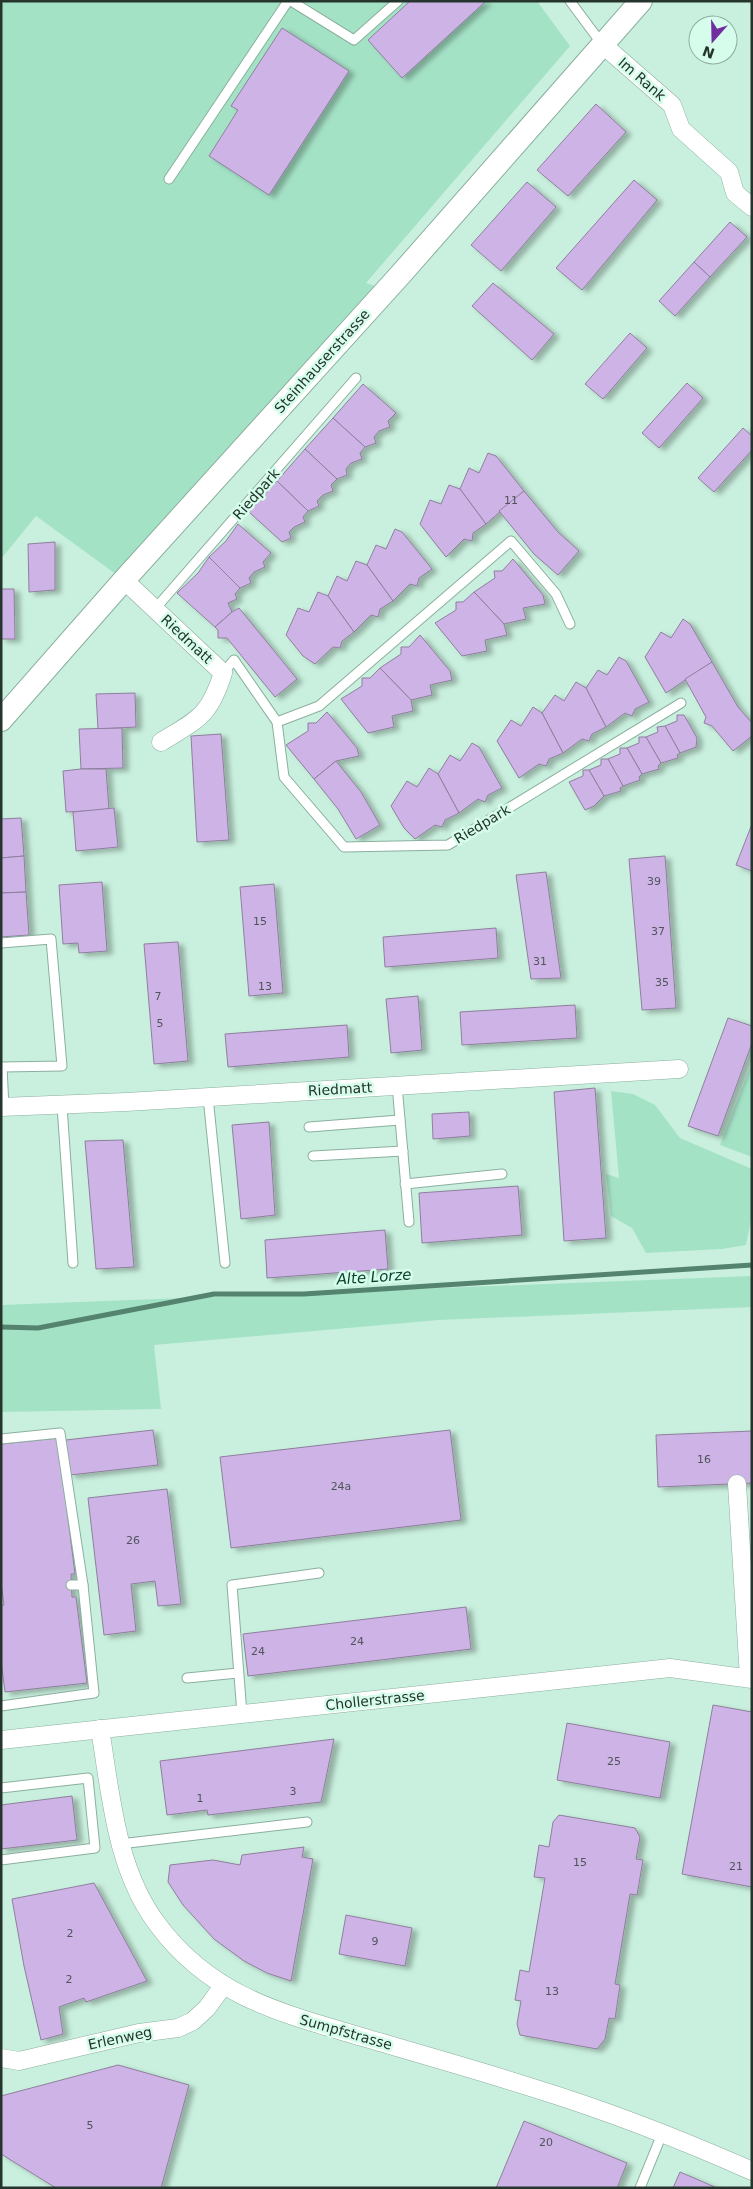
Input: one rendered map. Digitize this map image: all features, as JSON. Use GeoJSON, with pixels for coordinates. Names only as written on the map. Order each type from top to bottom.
{"type":"FeatureCollection","features":[{"type":"Feature","properties":{"kind":"street","name":"Steinhauserstrasse"},"geometry":{"type":"LineString","coordinates":[[1,720],[124,580],[401,274],[641,1]]}},
{"type":"Feature","properties":{"kind":"street","name":"Im Rank"},"geometry":{"type":"LineString","coordinates":[[602,44],[672,105],[681,129],[729,172],[735,193],[752,207]]}},
{"type":"Feature","properties":{"kind":"street","name":"Riedmatt"},"geometry":{"type":"LineString","coordinates":[[124,580],[223,673],[215,698],[202,716],[161,742]]}},
{"type":"Feature","properties":{"kind":"street","name":"Riedmatt"},"geometry":{"type":"LineString","coordinates":[[3,1107],[62,1106],[679,1069]]}},
{"type":"Feature","properties":{"kind":"street","name":"Chollerstrasse"},"geometry":{"type":"LineString","coordinates":[[1,1739],[670,1668],[750,1679],[738,1484]]}},
{"type":"Feature","properties":{"kind":"street","name":"Sumpfstrasse"},"geometry":{"type":"LineString","coordinates":[[100,1729],[120,1844],[139,1896],[157,1925],[194,1966],[223,1986],[250,2001],[278,2012],[596,2108],[752,2171]]}},
{"type":"Feature","properties":{"kind":"street","name":"Erlenweg"},"geometry":{"type":"LineString","coordinates":[[1,2058],[19,2061],[139,2033],[178,2028],[193,2021],[207,2008],[223,1986]]}},
{"type":"Feature","properties":{"kind":"lane"},"geometry":{"type":"LineString","coordinates":[[169,179],[289,1],[354,40],[398,1]]}},
{"type":"Feature","properties":{"kind":"lane"},"geometry":{"type":"LineString","coordinates":[[570,1],[602,44]]}},
{"type":"Feature","properties":{"kind":"lane","name":"Riedpark"},"geometry":{"type":"LineString","coordinates":[[155,609],[356,378]]}},
{"type":"Feature","properties":{"kind":"lane"},"geometry":{"type":"LineString","coordinates":[[277,722],[319,706],[511,541],[556,594],[570,624]]}},
{"type":"Feature","properties":{"kind":"lane","name":"Riedpark"},"geometry":{"type":"LineString","coordinates":[[223,673],[234,660],[277,722],[284,777],[344,847],[448,845],[681,703]]}},
{"type":"Feature","properties":{"kind":"lane"},"geometry":{"type":"LineString","coordinates":[[1,943],[52,939],[62,1066],[2,1067],[3,1107]]}},
{"type":"Feature","properties":{"kind":"lane"},"geometry":{"type":"LineString","coordinates":[[397,1085],[409,1222]]}},
{"type":"Feature","properties":{"kind":"lane"},"geometry":{"type":"LineString","coordinates":[[208,1097],[225,1263]]}},
{"type":"Feature","properties":{"kind":"lane"},"geometry":{"type":"LineString","coordinates":[[62,1106],[73,1263]]}},
{"type":"Feature","properties":{"kind":"lane"},"geometry":{"type":"LineString","coordinates":[[310,1127],[400,1120]]}},
{"type":"Feature","properties":{"kind":"lane"},"geometry":{"type":"LineString","coordinates":[[313,1156],[402,1151]]}},
{"type":"Feature","properties":{"kind":"lane"},"geometry":{"type":"LineString","coordinates":[[406,1184],[502,1174]]}},
{"type":"Feature","properties":{"kind":"lane"},"geometry":{"type":"LineString","coordinates":[[1,1438],[60,1434],[83,1585],[94,1693],[1,1706]]}},
{"type":"Feature","properties":{"kind":"lane"},"geometry":{"type":"LineString","coordinates":[[242,1714],[232,1585],[319,1573]]}},
{"type":"Feature","properties":{"kind":"lane"},"geometry":{"type":"LineString","coordinates":[[71,1585],[83,1585]]}},
{"type":"Feature","properties":{"kind":"lane"},"geometry":{"type":"LineString","coordinates":[[187,1678],[238,1673]]}},
{"type":"Feature","properties":{"kind":"lane"},"geometry":{"type":"LineString","coordinates":[[1,1788],[88,1778],[95,1848],[1,1860]]}},
{"type":"Feature","properties":{"kind":"lane"},"geometry":{"type":"LineString","coordinates":[[120,1844],[307,1822]]}},
{"type":"Feature","properties":{"kind":"lane"},"geometry":{"type":"LineString","coordinates":[[640,2188],[662,2134]]}},
{"type":"Feature","properties":{"kind":"green space"},"geometry":{"type":"Polygon","coordinates":[[[1,1],[537,1],[570,46],[366,283],[387,290],[124,580],[36,516],[1,559],[1,1]]]}},
{"type":"Feature","properties":{"kind":"green space"},"geometry":{"type":"Polygon","coordinates":[[[752,1063],[752,1157],[720,1145],[752,1063]]]}},
{"type":"Feature","properties":{"kind":"green space"},"geometry":{"type":"Polygon","coordinates":[[[611,1091],[633,1094],[655,1105],[680,1138],[752,1169],[752,1215],[746,1245],[722,1249],[646,1253],[632,1228],[611,1216],[606,1174],[619,1178],[611,1091]]]}},
{"type":"Feature","properties":{"kind":"green space"},"geometry":{"type":"Polygon","coordinates":[[[752,1276],[752,1307],[439,1320],[154,1345],[161,1409],[1,1412],[1,1305],[752,1276]]]}},
{"type":"Feature","properties":{"kind":"building"},"geometry":{"type":"Polygon","coordinates":[[[410,1],[486,1],[402,78],[368,40],[410,1]]]}},
{"type":"Feature","properties":{"kind":"building"},"geometry":{"type":"Polygon","coordinates":[[[282,28],[349,71],[269,195],[209,156],[238,110],[231,106],[282,28]]]}},
{"type":"Feature","properties":{"kind":"building"},"geometry":{"type":"Polygon","coordinates":[[[596,104],[626,132],[568,196],[537,170],[596,104]]]}},
{"type":"Feature","properties":{"kind":"building"},"geometry":{"type":"Polygon","coordinates":[[[634,180],[657,200],[582,290],[556,268],[634,180]]]}},
{"type":"Feature","properties":{"kind":"building"},"geometry":{"type":"Polygon","coordinates":[[[527,182],[556,207],[501,271],[471,245],[527,182]]]}},
{"type":"Feature","properties":{"kind":"building"},"geometry":{"type":"Polygon","coordinates":[[[730,222],[747,237],[710,277],[694,262],[730,222]]]}},
{"type":"Feature","properties":{"kind":"building"},"geometry":{"type":"Polygon","coordinates":[[[694,262],[710,277],[675,316],[659,301],[694,262]]]}},
{"type":"Feature","properties":{"kind":"building"},"geometry":{"type":"Polygon","coordinates":[[[493,283],[554,334],[532,360],[472,306],[493,283]]]}},
{"type":"Feature","properties":{"kind":"building"},"geometry":{"type":"Polygon","coordinates":[[[630,333],[647,348],[603,399],[585,384],[630,333]]]}},
{"type":"Feature","properties":{"kind":"building"},"geometry":{"type":"Polygon","coordinates":[[[687,383],[703,398],[659,448],[642,433],[687,383]]]}},
{"type":"Feature","properties":{"kind":"building"},"geometry":{"type":"Polygon","coordinates":[[[363,384],[396,413],[388,421],[390,427],[379,431],[374,437],[376,443],[365,447],[333,418],[363,384]]]}},
{"type":"Feature","properties":{"kind":"building"},"geometry":{"type":"Polygon","coordinates":[[[333,418],[365,447],[360,453],[362,459],[351,463],[346,469],[347,475],[337,479],[305,449],[333,418]]]}},
{"type":"Feature","properties":{"kind":"building"},"geometry":{"type":"Polygon","coordinates":[[[743,428],[752,436],[752,450],[714,492],[698,478],[743,428]]]}},
{"type":"Feature","properties":{"kind":"building"},"geometry":{"type":"Polygon","coordinates":[[[305,449],[337,479],[331,485],[333,491],[323,495],[317,501],[319,506],[308,511],[277,481],[305,449]]]}},
{"type":"Feature","properties":{"kind":"building"},"geometry":{"type":"Polygon","coordinates":[[[488,453],[496,456],[524,491],[486,524],[460,489],[469,468],[479,473],[488,453]]]}},
{"type":"Feature","properties":{"kind":"building"},"geometry":{"type":"Polygon","coordinates":[[[277,481],[308,511],[303,517],[305,522],[294,527],[289,532],[291,538],[282,542],[249,512],[277,481]]]}},
{"type":"Feature","properties":{"kind":"building"},"geometry":{"type":"Polygon","coordinates":[[[449,485],[460,489],[486,524],[473,533],[472,541],[464,539],[446,557],[420,524],[430,500],[441,504],[449,485]]]}},
{"type":"Feature","properties":{"kind":"building"},"geometry":{"type":"Polygon","coordinates":[[[524,491],[558,532],[579,551],[558,575],[534,554],[499,511],[524,491]]]}},
{"type":"Feature","properties":{"kind":"building"},"geometry":{"type":"Polygon","coordinates":[[[238,524],[271,553],[263,562],[265,567],[254,572],[249,578],[251,583],[240,588],[209,557],[226,541],[238,524]]]}},
{"type":"Feature","properties":{"kind":"building"},"geometry":{"type":"Polygon","coordinates":[[[395,529],[402,532],[432,569],[419,578],[417,586],[410,584],[393,601],[367,565],[376,545],[386,549],[395,529]]]}},
{"type":"Feature","properties":{"kind":"building"},"geometry":{"type":"Polygon","coordinates":[[[55,542],[55,590],[29,592],[28,544],[55,542]]]}},
{"type":"Feature","properties":{"kind":"building"},"geometry":{"type":"Polygon","coordinates":[[[209,557],[240,588],[235,594],[237,599],[228,603],[232,612],[215,627],[177,593],[198,573],[209,557]]]}},
{"type":"Feature","properties":{"kind":"building"},"geometry":{"type":"Polygon","coordinates":[[[513,559],[543,595],[545,604],[523,608],[526,619],[504,624],[474,592],[495,578],[494,571],[502,571],[513,559]]]}},
{"type":"Feature","properties":{"kind":"building"},"geometry":{"type":"Polygon","coordinates":[[[356,561],[367,565],[393,601],[380,609],[378,617],[371,615],[354,632],[328,596],[337,576],[347,581],[356,561]]]}},
{"type":"Feature","properties":{"kind":"building"},"geometry":{"type":"Polygon","coordinates":[[[1,589],[14,589],[15,639],[1,639],[1,589]]]}},
{"type":"Feature","properties":{"kind":"building"},"geometry":{"type":"Polygon","coordinates":[[[318,592],[328,596],[354,632],[342,641],[340,648],[333,647],[315,664],[303,656],[286,635],[298,608],[309,612],[318,592]]]}},
{"type":"Feature","properties":{"kind":"building"},"geometry":{"type":"Polygon","coordinates":[[[474,592],[504,624],[507,635],[485,640],[487,651],[462,656],[435,623],[456,610],[456,602],[463,602],[474,592]]]}},
{"type":"Feature","properties":{"kind":"building"},"geometry":{"type":"Polygon","coordinates":[[[239,608],[297,679],[275,697],[227,638],[218,638],[218,630],[215,627],[239,608]]]}},
{"type":"Feature","properties":{"kind":"building"},"geometry":{"type":"Polygon","coordinates":[[[683,619],[690,624],[712,662],[666,693],[645,657],[661,632],[671,638],[683,619]]]}},
{"type":"Feature","properties":{"kind":"building"},"geometry":{"type":"Polygon","coordinates":[[[420,635],[450,671],[452,680],[430,685],[432,695],[411,700],[380,668],[401,654],[401,647],[409,647],[420,635]]]}},
{"type":"Feature","properties":{"kind":"building"},"geometry":{"type":"Polygon","coordinates":[[[619,657],[626,661],[649,702],[635,709],[632,716],[625,713],[606,727],[586,688],[598,670],[607,675],[619,657]]]}},
{"type":"Feature","properties":{"kind":"building"},"geometry":{"type":"Polygon","coordinates":[[[712,662],[738,707],[752,723],[752,736],[733,751],[712,726],[704,723],[706,717],[685,679],[712,662]]]}},
{"type":"Feature","properties":{"kind":"building"},"geometry":{"type":"Polygon","coordinates":[[[380,668],[411,700],[413,711],[392,716],[394,727],[368,733],[341,699],[362,686],[362,678],[370,678],[380,668]]]}},
{"type":"Feature","properties":{"kind":"building"},"geometry":{"type":"Polygon","coordinates":[[[576,682],[586,688],[606,727],[592,734],[589,741],[582,739],[563,753],[542,713],[555,695],[564,701],[576,682]]]}},
{"type":"Feature","properties":{"kind":"building"},"geometry":{"type":"Polygon","coordinates":[[[135,693],[136,727],[98,729],[96,694],[135,693]]]}},
{"type":"Feature","properties":{"kind":"building"},"geometry":{"type":"Polygon","coordinates":[[[533,707],[542,713],[563,753],[549,759],[546,766],[539,764],[519,778],[497,741],[511,720],[521,726],[533,707]]]}},
{"type":"Feature","properties":{"kind":"building"},"geometry":{"type":"Polygon","coordinates":[[[327,712],[357,748],[359,756],[336,761],[314,779],[286,745],[308,731],[308,723],[316,723],[327,712]]]}},
{"type":"Feature","properties":{"kind":"building"},"geometry":{"type":"Polygon","coordinates":[[[677,715],[684,715],[697,738],[696,747],[680,753],[665,726],[677,721],[677,715]]]}},
{"type":"Feature","properties":{"kind":"building"},"geometry":{"type":"Polygon","coordinates":[[[665,726],[680,753],[677,755],[678,758],[661,763],[646,737],[658,732],[657,727],[665,726]]]}},
{"type":"Feature","properties":{"kind":"building"},"geometry":{"type":"Polygon","coordinates":[[[122,728],[123,768],[81,769],[79,729],[122,728]]]}},
{"type":"Feature","properties":{"kind":"building"},"geometry":{"type":"Polygon","coordinates":[[[221,734],[229,840],[197,842],[191,736],[221,734]]]}},
{"type":"Feature","properties":{"kind":"building"},"geometry":{"type":"Polygon","coordinates":[[[639,737],[646,737],[661,763],[658,766],[659,769],[642,774],[627,748],[639,743],[639,737]]]}},
{"type":"Feature","properties":{"kind":"building"},"geometry":{"type":"Polygon","coordinates":[[[472,743],[479,747],[502,788],[488,795],[485,802],[478,799],[459,813],[438,774],[450,755],[460,761],[472,743]]]}},
{"type":"Feature","properties":{"kind":"building"},"geometry":{"type":"Polygon","coordinates":[[[620,748],[627,748],[642,774],[639,777],[640,780],[623,786],[608,759],[620,754],[620,748]]]}},
{"type":"Feature","properties":{"kind":"building"},"geometry":{"type":"Polygon","coordinates":[[[601,759],[608,759],[623,786],[620,788],[621,791],[604,796],[589,770],[601,765],[601,759]]]}},
{"type":"Feature","properties":{"kind":"building"},"geometry":{"type":"Polygon","coordinates":[[[336,761],[361,792],[380,825],[356,839],[338,809],[314,779],[336,761]]]}},
{"type":"Feature","properties":{"kind":"building"},"geometry":{"type":"Polygon","coordinates":[[[429,768],[438,774],[459,813],[445,820],[442,827],[435,825],[415,839],[404,828],[391,806],[407,781],[417,787],[429,768]]]}},
{"type":"Feature","properties":{"kind":"building"},"geometry":{"type":"Polygon","coordinates":[[[106,769],[109,810],[66,812],[63,771],[106,769]]]}},
{"type":"Feature","properties":{"kind":"building"},"geometry":{"type":"Polygon","coordinates":[[[583,770],[589,770],[604,796],[594,806],[585,810],[569,782],[583,776],[583,770]]]}},
{"type":"Feature","properties":{"kind":"building"},"geometry":{"type":"Polygon","coordinates":[[[114,808],[118,847],[76,851],[73,812],[114,808]]]}},
{"type":"Feature","properties":{"kind":"building"},"geometry":{"type":"Polygon","coordinates":[[[21,818],[24,856],[1,858],[1,819],[21,818]]]}},
{"type":"Feature","properties":{"kind":"building"},"geometry":{"type":"Polygon","coordinates":[[[752,824],[752,871],[736,865],[752,824]]]}},
{"type":"Feature","properties":{"kind":"building"},"geometry":{"type":"Polygon","coordinates":[[[24,856],[26,892],[1,893],[1,858],[24,856]]]}},
{"type":"Feature","properties":{"kind":"building"},"geometry":{"type":"Polygon","coordinates":[[[665,856],[676,1008],[642,1010],[629,859],[665,856]]]}},
{"type":"Feature","properties":{"kind":"building"},"geometry":{"type":"Polygon","coordinates":[[[546,872],[561,978],[531,979],[516,875],[546,872]]]}},
{"type":"Feature","properties":{"kind":"building"},"geometry":{"type":"Polygon","coordinates":[[[102,882],[107,951],[79,953],[78,943],[63,944],[59,885],[102,882]]]}},
{"type":"Feature","properties":{"kind":"building"},"geometry":{"type":"Polygon","coordinates":[[[274,884],[283,993],[249,996],[240,887],[274,884]]]}},
{"type":"Feature","properties":{"kind":"building"},"geometry":{"type":"Polygon","coordinates":[[[26,892],[29,935],[1,937],[1,893],[26,892]]]}},
{"type":"Feature","properties":{"kind":"building"},"geometry":{"type":"Polygon","coordinates":[[[496,928],[498,958],[385,967],[383,937],[496,928]]]}},
{"type":"Feature","properties":{"kind":"building"},"geometry":{"type":"Polygon","coordinates":[[[178,942],[188,1061],[154,1064],[144,944],[178,942]]]}},
{"type":"Feature","properties":{"kind":"building"},"geometry":{"type":"Polygon","coordinates":[[[418,996],[422,1050],[391,1053],[386,999],[418,996]]]}},
{"type":"Feature","properties":{"kind":"building"},"geometry":{"type":"Polygon","coordinates":[[[575,1005],[577,1038],[462,1045],[460,1012],[575,1005]]]}},
{"type":"Feature","properties":{"kind":"building"},"geometry":{"type":"Polygon","coordinates":[[[728,1018],[752,1026],[752,1043],[718,1136],[688,1126],[728,1018]]]}},
{"type":"Feature","properties":{"kind":"building"},"geometry":{"type":"Polygon","coordinates":[[[347,1025],[349,1057],[228,1067],[225,1034],[347,1025]]]}},
{"type":"Feature","properties":{"kind":"building"},"geometry":{"type":"Polygon","coordinates":[[[595,1088],[606,1238],[564,1241],[554,1092],[595,1088]]]}},
{"type":"Feature","properties":{"kind":"building"},"geometry":{"type":"Polygon","coordinates":[[[469,1112],[470,1136],[433,1139],[432,1114],[469,1112]]]}},
{"type":"Feature","properties":{"kind":"building"},"geometry":{"type":"Polygon","coordinates":[[[269,1122],[275,1215],[241,1219],[232,1125],[269,1122]]]}},
{"type":"Feature","properties":{"kind":"building"},"geometry":{"type":"Polygon","coordinates":[[[123,1140],[134,1267],[96,1269],[85,1141],[123,1140]]]}},
{"type":"Feature","properties":{"kind":"building"},"geometry":{"type":"Polygon","coordinates":[[[518,1186],[522,1235],[422,1243],[419,1193],[518,1186]]]}},
{"type":"Feature","properties":{"kind":"building"},"geometry":{"type":"Polygon","coordinates":[[[385,1230],[388,1269],[267,1278],[265,1240],[385,1230]]]}},
{"type":"Feature","properties":{"kind":"building"},"geometry":{"type":"Polygon","coordinates":[[[153,1430],[158,1465],[70,1475],[66,1440],[153,1430]]]}},
{"type":"Feature","properties":{"kind":"building"},"geometry":{"type":"Polygon","coordinates":[[[450,1430],[461,1520],[231,1548],[220,1457],[450,1430]]]}},
{"type":"Feature","properties":{"kind":"building"},"geometry":{"type":"Polygon","coordinates":[[[752,1431],[752,1483],[658,1487],[656,1435],[752,1431]]]}},
{"type":"Feature","properties":{"kind":"building"},"geometry":{"type":"Polygon","coordinates":[[[58,1438],[75,1574],[71,1574],[72,1597],[76,1597],[87,1683],[5,1692],[1,1661],[1,1605],[4,1605],[1,1583],[1,1444],[58,1438]]]}},
{"type":"Feature","properties":{"kind":"building"},"geometry":{"type":"Polygon","coordinates":[[[167,1489],[181,1604],[158,1606],[155,1581],[131,1584],[136,1631],[104,1635],[88,1498],[167,1489]]]}},
{"type":"Feature","properties":{"kind":"building"},"geometry":{"type":"Polygon","coordinates":[[[466,1607],[471,1649],[248,1676],[243,1634],[466,1607]]]}},
{"type":"Feature","properties":{"kind":"building"},"geometry":{"type":"Polygon","coordinates":[[[713,1705],[752,1712],[752,1887],[682,1874],[713,1705]]]}},
{"type":"Feature","properties":{"kind":"building"},"geometry":{"type":"Polygon","coordinates":[[[567,1723],[670,1742],[660,1798],[557,1780],[567,1723]]]}},
{"type":"Feature","properties":{"kind":"building"},"geometry":{"type":"Polygon","coordinates":[[[334,1739],[321,1802],[208,1815],[207,1810],[167,1815],[160,1761],[334,1739]]]}},
{"type":"Feature","properties":{"kind":"building"},"geometry":{"type":"Polygon","coordinates":[[[72,1796],[77,1840],[1,1849],[1,1805],[72,1796]]]}},
{"type":"Feature","properties":{"kind":"building"},"geometry":{"type":"Polygon","coordinates":[[[559,1815],[635,1828],[640,1837],[636,1859],[643,1860],[637,1895],[630,1894],[615,1984],[620,1985],[615,2019],[609,2018],[605,2039],[597,2049],[520,2035],[517,2024],[521,2001],[515,2000],[520,1970],[529,1972],[545,1878],[534,1877],[539,1845],[549,1847],[553,1822],[559,1815]]]}},
{"type":"Feature","properties":{"kind":"building"},"geometry":{"type":"Polygon","coordinates":[[[304,1847],[302,1857],[313,1859],[291,1981],[267,1973],[244,1961],[214,1939],[183,1905],[168,1882],[170,1865],[213,1860],[240,1865],[242,1855],[304,1847]]]}},
{"type":"Feature","properties":{"kind":"building"},"geometry":{"type":"Polygon","coordinates":[[[94,1883],[147,1981],[86,2002],[84,1998],[59,2007],[63,2034],[41,2040],[24,1966],[12,1899],[94,1883]]]}},
{"type":"Feature","properties":{"kind":"building"},"geometry":{"type":"Polygon","coordinates":[[[346,1915],[412,1928],[405,1966],[339,1954],[346,1915]]]}},
{"type":"Feature","properties":{"kind":"building"},"geometry":{"type":"Polygon","coordinates":[[[118,2065],[189,2085],[161,2188],[56,2188],[1,2154],[1,2096],[118,2065]]]}},
{"type":"Feature","properties":{"kind":"building"},"geometry":{"type":"Polygon","coordinates":[[[524,2121],[627,2163],[617,2188],[496,2188],[524,2121]]]}},
{"type":"Feature","properties":{"kind":"building"},"geometry":{"type":"Polygon","coordinates":[[[680,2172],[717,2188],[673,2188],[680,2172]]]}},
{"type":"Feature","properties":{"kind":"waterway","name":"Alte Lorze"},"geometry":{"type":"LineString","coordinates":[[1,1327],[38,1328],[214,1294],[304,1294],[752,1265]]}}]}
